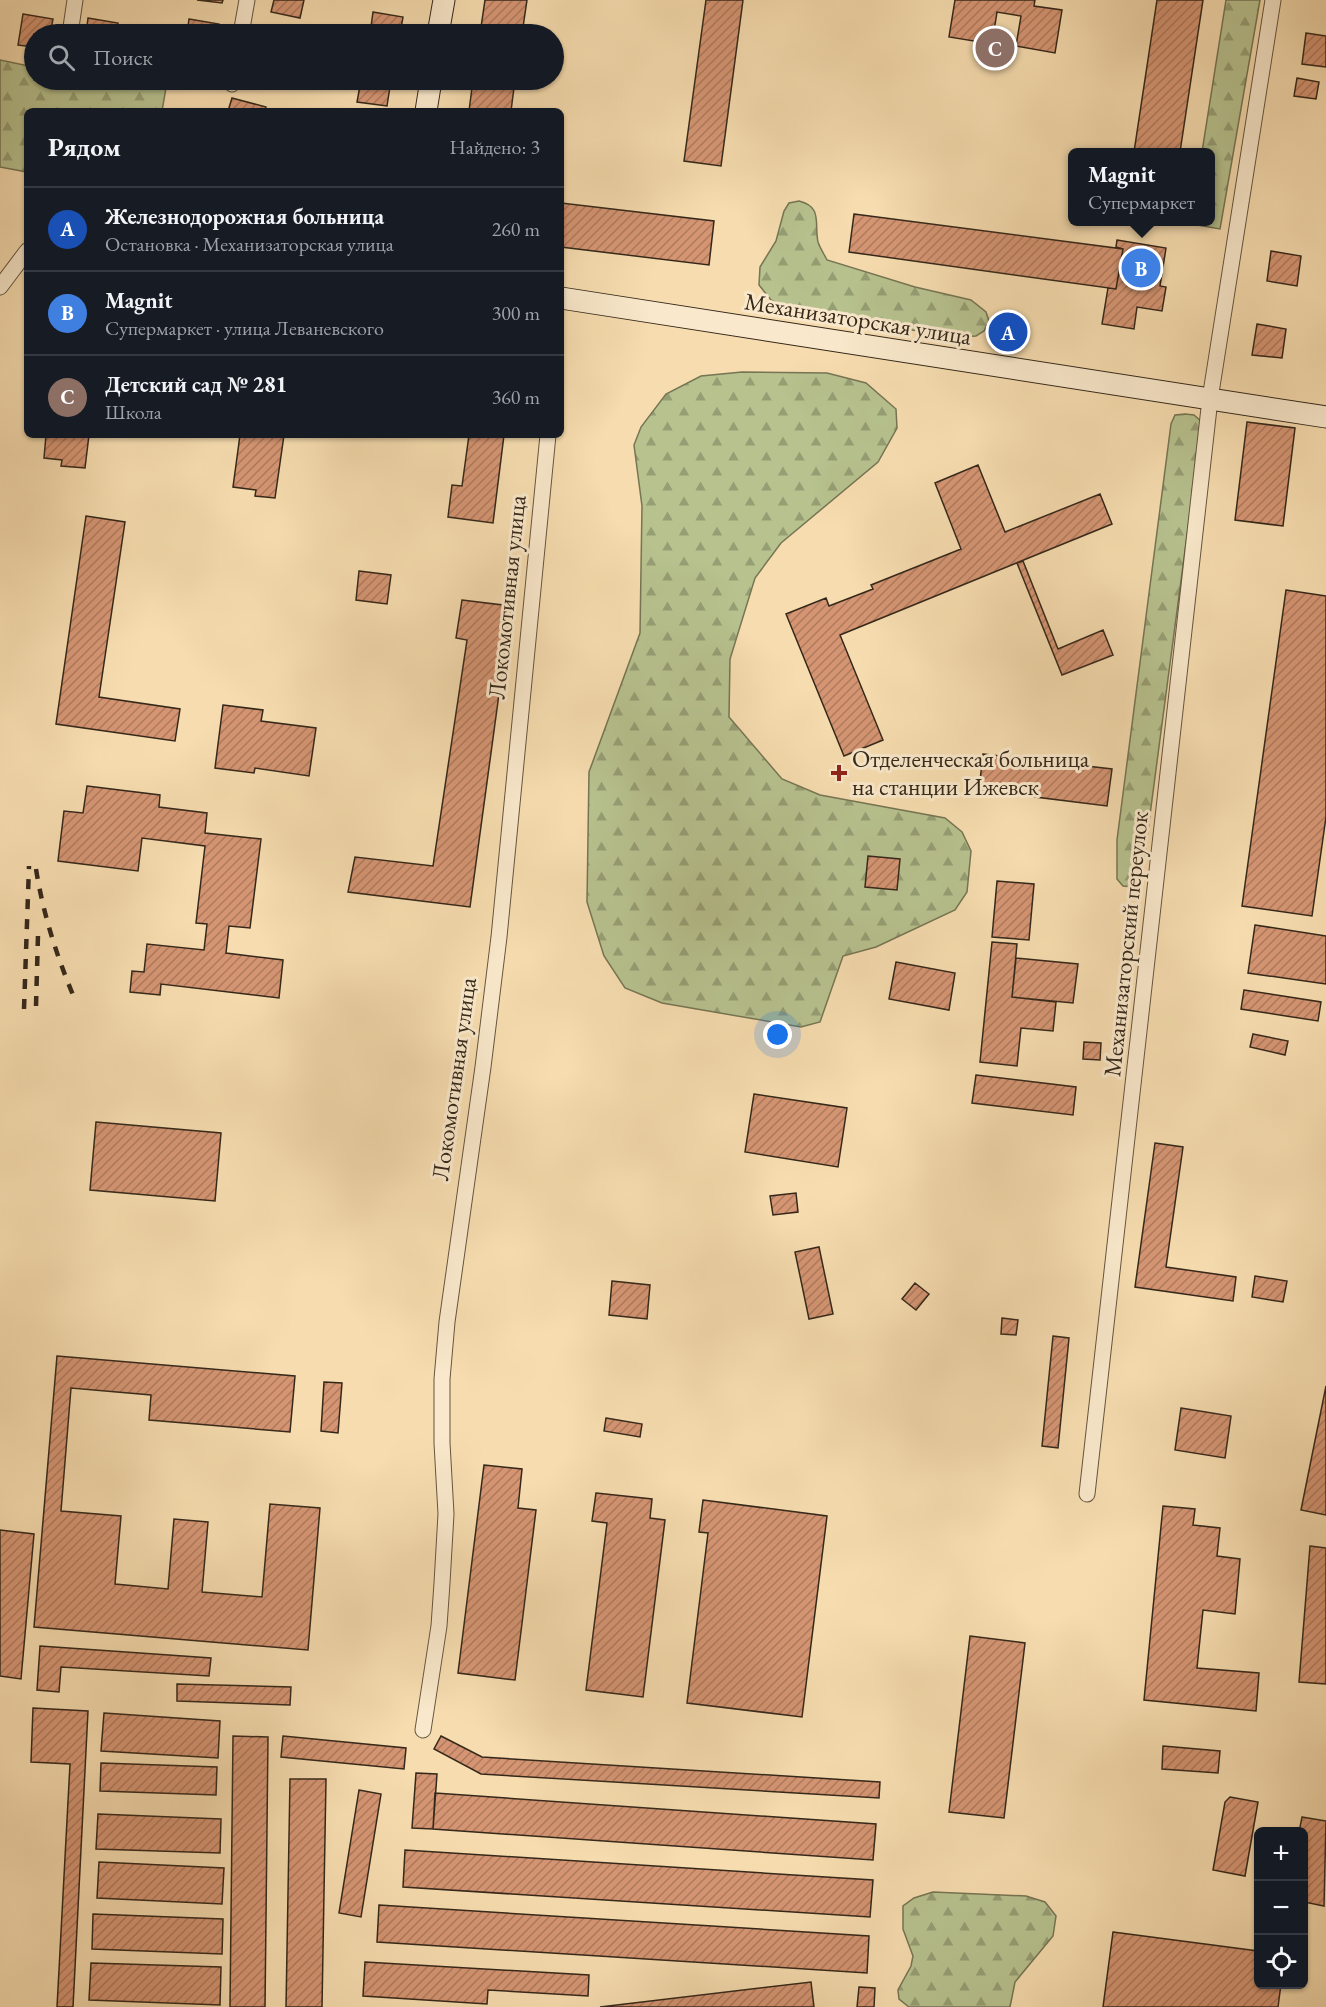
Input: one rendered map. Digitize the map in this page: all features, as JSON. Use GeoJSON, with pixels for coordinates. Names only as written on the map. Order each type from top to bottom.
{"type":"FeatureCollection","features":[{"type":"Feature","properties":{"kind":"street"},"geometry":{"type":"LineString","coordinates":[[71,24],[75,0]]}},
{"type":"Feature","properties":{"kind":"street"},"geometry":{"type":"LineString","coordinates":[[243,24],[248,0]]}},
{"type":"Feature","properties":{"kind":"street"},"geometry":{"type":"LineString","coordinates":[[440,24],[444,0]]}},
{"type":"Feature","properties":{"kind":"street","name":"Механизаторский переулок"},"geometry":{"type":"LineString","coordinates":[[1088,1494],[1210,399],[1274,0]]}},
{"type":"Feature","properties":{"kind":"street"},"geometry":{"type":"LineString","coordinates":[[426,108],[429,90]]}},
{"type":"Feature","properties":{"kind":"street"},"geometry":{"type":"LineString","coordinates":[[2,279],[24,254]]}},
{"type":"Feature","properties":{"kind":"street","name":"Механизаторская улица"},"geometry":{"type":"LineString","coordinates":[[564,298],[1326,417]]}},
{"type":"Feature","properties":{"kind":"street","name":"Локомотивная улица"},"geometry":{"type":"LineString","coordinates":[[423,1730],[439,1626],[442,1583],[446,1514],[442,1443],[442,1379],[447,1322],[499,937],[548,438]]}},
{"type":"Feature","properties":{"kind":"green space"},"geometry":{"type":"Polygon","coordinates":[[[1226,0],[1260,0],[1220,229],[1203,226],[1215,226],[1215,148],[1203,148],[1226,0]]]}},
{"type":"Feature","properties":{"kind":"green space"},"geometry":{"type":"Polygon","coordinates":[[[0,60],[24,65],[24,90],[166,90],[163,108],[24,108],[24,171],[0,167],[0,60]]]}},
{"type":"Feature","properties":{"kind":"green space"},"geometry":{"type":"Polygon","coordinates":[[[799,201],[812,207],[815,212],[818,242],[827,260],[915,287],[971,300],[986,312],[989,321],[984,331],[976,336],[957,337],[790,311],[771,300],[759,285],[760,267],[776,241],[784,211],[789,203],[799,201]]]}},
{"type":"Feature","properties":{"kind":"green space"},"geometry":{"type":"Polygon","coordinates":[[[742,372],[827,373],[866,383],[896,409],[897,428],[878,462],[781,543],[755,578],[730,659],[729,717],[782,779],[820,795],[945,818],[962,832],[971,851],[967,892],[955,910],[876,947],[843,956],[820,1022],[801,1027],[662,1003],[625,988],[604,956],[587,902],[589,772],[640,633],[642,506],[634,445],[641,427],[666,394],[701,376],[742,372]]]}},
{"type":"Feature","properties":{"kind":"green space"},"geometry":{"type":"Polygon","coordinates":[[[1175,415],[1194,415],[1202,422],[1144,860],[1132,887],[1123,886],[1117,879],[1117,840],[1171,424],[1175,415]]]}},
{"type":"Feature","properties":{"kind":"green space"},"geometry":{"type":"Polygon","coordinates":[[[933,1892],[1026,1896],[1045,1902],[1056,1916],[1053,1936],[1015,1982],[1010,2007],[909,2007],[899,1999],[898,1990],[911,1966],[913,1956],[903,1929],[903,1906],[914,1898],[933,1892]]]}},
{"type":"Feature","properties":{"kind":"building"},"geometry":{"type":"Polygon","coordinates":[[[197,0],[223,0],[222,3],[197,0]]]}},
{"type":"Feature","properties":{"kind":"building"},"geometry":{"type":"Polygon","coordinates":[[[274,0],[304,0],[300,18],[271,12],[274,0]]]}},
{"type":"Feature","properties":{"kind":"building"},"geometry":{"type":"Polygon","coordinates":[[[485,0],[527,0],[523,24],[481,24],[485,0]]]}},
{"type":"Feature","properties":{"kind":"building"},"geometry":{"type":"Polygon","coordinates":[[[706,0],[743,0],[721,166],[684,161],[706,0]]]}},
{"type":"Feature","properties":{"kind":"building"},"geometry":{"type":"Polygon","coordinates":[[[955,0],[1035,0],[1034,6],[1062,10],[1055,53],[1016,46],[1021,16],[997,12],[992,44],[949,37],[955,0]]]}},
{"type":"Feature","properties":{"kind":"building"},"geometry":{"type":"Polygon","coordinates":[[[1157,0],[1203,0],[1181,148],[1135,148],[1157,0]]]}},
{"type":"Feature","properties":{"kind":"building"},"geometry":{"type":"Polygon","coordinates":[[[373,12],[403,17],[402,24],[371,24],[373,12]]]}},
{"type":"Feature","properties":{"kind":"building"},"geometry":{"type":"Polygon","coordinates":[[[23,14],[53,19],[52,24],[24,24],[24,46],[18,45],[23,14]]]}},
{"type":"Feature","properties":{"kind":"building"},"geometry":{"type":"Polygon","coordinates":[[[88,18],[118,23],[118,24],[87,24],[88,18]]]}},
{"type":"Feature","properties":{"kind":"building"},"geometry":{"type":"Polygon","coordinates":[[[189,19],[219,24],[188,24],[189,19]]]}},
{"type":"Feature","properties":{"kind":"building"},"geometry":{"type":"Polygon","coordinates":[[[1306,33],[1326,36],[1326,67],[1302,64],[1306,33]]]}},
{"type":"Feature","properties":{"kind":"building"},"geometry":{"type":"Polygon","coordinates":[[[1297,78],[1319,82],[1316,99],[1294,96],[1297,78]]]}},
{"type":"Feature","properties":{"kind":"building"},"geometry":{"type":"Polygon","coordinates":[[[359,90],[389,90],[387,106],[357,102],[359,90]]]}},
{"type":"Feature","properties":{"kind":"building"},"geometry":{"type":"Polygon","coordinates":[[[472,90],[514,90],[511,108],[469,108],[472,90]]]}},
{"type":"Feature","properties":{"kind":"building"},"geometry":{"type":"Polygon","coordinates":[[[232,98],[266,107],[266,108],[229,108],[232,98]]]}},
{"type":"Feature","properties":{"kind":"building"},"geometry":{"type":"Polygon","coordinates":[[[564,203],[714,221],[709,265],[564,247],[564,203]]]}},
{"type":"Feature","properties":{"kind":"building"},"geometry":{"type":"Polygon","coordinates":[[[854,214],[1123,249],[1116,289],[849,252],[854,214]]]}},
{"type":"Feature","properties":{"kind":"building"},"geometry":{"type":"Polygon","coordinates":[[[1117,240],[1166,248],[1160,286],[1166,287],[1162,311],[1137,307],[1134,329],[1102,324],[1108,288],[1116,289],[1123,249],[1116,247],[1117,240]]]}},
{"type":"Feature","properties":{"kind":"building"},"geometry":{"type":"Polygon","coordinates":[[[1271,251],[1301,256],[1297,286],[1267,281],[1271,251]]]}},
{"type":"Feature","properties":{"kind":"building"},"geometry":{"type":"Polygon","coordinates":[[[1257,324],[1286,329],[1282,358],[1252,355],[1257,324]]]}},
{"type":"Feature","properties":{"kind":"building"},"geometry":{"type":"Polygon","coordinates":[[[1247,422],[1295,428],[1283,526],[1235,520],[1247,422]]]}},
{"type":"Feature","properties":{"kind":"building"},"geometry":{"type":"Polygon","coordinates":[[[46,438],[89,438],[85,468],[61,466],[62,460],[44,458],[46,438]]]}},
{"type":"Feature","properties":{"kind":"building"},"geometry":{"type":"Polygon","coordinates":[[[240,438],[284,438],[275,498],[255,496],[256,490],[233,487],[240,438]]]}},
{"type":"Feature","properties":{"kind":"building"},"geometry":{"type":"Polygon","coordinates":[[[469,438],[504,438],[493,523],[448,517],[452,485],[462,486],[469,438]]]}},
{"type":"Feature","properties":{"kind":"building"},"geometry":{"type":"Polygon","coordinates":[[[978,465],[1005,532],[1100,494],[1112,524],[840,635],[883,740],[844,756],[786,614],[826,598],[829,606],[873,589],[871,585],[961,549],[935,483],[978,465]]]}},
{"type":"Feature","properties":{"kind":"building"},"geometry":{"type":"Polygon","coordinates":[[[86,516],[125,522],[99,697],[180,709],[175,741],[56,724],[86,516]]]}},
{"type":"Feature","properties":{"kind":"building"},"geometry":{"type":"Polygon","coordinates":[[[1023,561],[1058,649],[1103,630],[1113,655],[1062,675],[1017,563],[1023,561]]]}},
{"type":"Feature","properties":{"kind":"building"},"geometry":{"type":"Polygon","coordinates":[[[359,571],[391,575],[387,604],[356,600],[359,571]]]}},
{"type":"Feature","properties":{"kind":"building"},"geometry":{"type":"Polygon","coordinates":[[[1286,590],[1326,596],[1326,817],[1312,916],[1242,906],[1286,590]]]}},
{"type":"Feature","properties":{"kind":"building"},"geometry":{"type":"Polygon","coordinates":[[[462,600],[511,606],[470,907],[348,892],[355,857],[433,866],[467,640],[456,638],[462,600]]]}},
{"type":"Feature","properties":{"kind":"building"},"geometry":{"type":"Polygon","coordinates":[[[223,705],[263,710],[261,721],[316,728],[309,776],[255,768],[254,773],[215,768],[223,705]]]}},
{"type":"Feature","properties":{"kind":"building"},"geometry":{"type":"Polygon","coordinates":[[[983,754],[1112,769],[1107,806],[979,790],[983,754]]]}},
{"type":"Feature","properties":{"kind":"building"},"geometry":{"type":"Polygon","coordinates":[[[87,786],[160,795],[159,807],[207,813],[205,833],[261,839],[250,928],[229,926],[226,953],[283,960],[279,998],[161,984],[160,995],[130,992],[132,971],[144,972],[147,944],[204,950],[207,924],[196,923],[205,846],[142,838],[138,871],[58,861],[64,811],[83,813],[87,786]]]}},
{"type":"Feature","properties":{"kind":"building"},"geometry":{"type":"Polygon","coordinates":[[[868,856],[900,859],[897,890],[865,887],[868,856]]]}},
{"type":"Feature","properties":{"kind":"building"},"geometry":{"type":"Polygon","coordinates":[[[997,881],[1034,884],[1029,940],[992,937],[997,881]]]}},
{"type":"Feature","properties":{"kind":"building"},"geometry":{"type":"Polygon","coordinates":[[[1255,925],[1326,936],[1326,984],[1248,973],[1255,925]]]}},
{"type":"Feature","properties":{"kind":"building"},"geometry":{"type":"Polygon","coordinates":[[[992,942],[1017,944],[1012,997],[1056,1002],[1053,1031],[1021,1028],[1017,1066],[980,1062],[992,942]]]}},
{"type":"Feature","properties":{"kind":"building"},"geometry":{"type":"Polygon","coordinates":[[[1016,958],[1078,964],[1073,1003],[1012,997],[1016,958]]]}},
{"type":"Feature","properties":{"kind":"building"},"geometry":{"type":"Polygon","coordinates":[[[896,962],[955,973],[949,1010],[889,999],[896,962]]]}},
{"type":"Feature","properties":{"kind":"building"},"geometry":{"type":"Polygon","coordinates":[[[1244,990],[1321,1002],[1318,1021],[1241,1009],[1244,990]]]}},
{"type":"Feature","properties":{"kind":"building"},"geometry":{"type":"Polygon","coordinates":[[[1253,1034],[1288,1041],[1285,1055],[1250,1047],[1253,1034]]]}},
{"type":"Feature","properties":{"kind":"building"},"geometry":{"type":"Polygon","coordinates":[[[1084,1042],[1101,1043],[1100,1060],[1083,1059],[1084,1042]]]}},
{"type":"Feature","properties":{"kind":"building"},"geometry":{"type":"Polygon","coordinates":[[[976,1075],[1076,1087],[1073,1115],[972,1103],[976,1075]]]}},
{"type":"Feature","properties":{"kind":"building"},"geometry":{"type":"Polygon","coordinates":[[[754,1094],[847,1108],[838,1167],[745,1152],[754,1094]]]}},
{"type":"Feature","properties":{"kind":"building"},"geometry":{"type":"Polygon","coordinates":[[[96,1122],[221,1133],[215,1201],[90,1190],[96,1122]]]}},
{"type":"Feature","properties":{"kind":"building"},"geometry":{"type":"Polygon","coordinates":[[[1155,1143],[1183,1147],[1166,1267],[1236,1277],[1233,1301],[1135,1287],[1155,1143]]]}},
{"type":"Feature","properties":{"kind":"building"},"geometry":{"type":"Polygon","coordinates":[[[796,1193],[798,1212],[773,1215],[770,1196],[796,1193]]]}},
{"type":"Feature","properties":{"kind":"building"},"geometry":{"type":"Polygon","coordinates":[[[819,1247],[833,1314],[809,1319],[795,1252],[819,1247]]]}},
{"type":"Feature","properties":{"kind":"building"},"geometry":{"type":"Polygon","coordinates":[[[1255,1276],[1287,1281],[1283,1302],[1252,1297],[1255,1276]]]}},
{"type":"Feature","properties":{"kind":"building"},"geometry":{"type":"Polygon","coordinates":[[[612,1281],[650,1285],[647,1319],[609,1315],[612,1281]]]}},
{"type":"Feature","properties":{"kind":"building"},"geometry":{"type":"Polygon","coordinates":[[[915,1283],[929,1294],[916,1310],[902,1299],[915,1283]]]}},
{"type":"Feature","properties":{"kind":"building"},"geometry":{"type":"Polygon","coordinates":[[[1002,1318],[1018,1320],[1016,1335],[1001,1334],[1002,1318]]]}},
{"type":"Feature","properties":{"kind":"building"},"geometry":{"type":"Polygon","coordinates":[[[1053,1336],[1069,1338],[1058,1448],[1042,1446],[1053,1336]]]}},
{"type":"Feature","properties":{"kind":"building"},"geometry":{"type":"Polygon","coordinates":[[[57,1356],[295,1376],[290,1432],[149,1420],[151,1395],[71,1388],[61,1511],[121,1516],[115,1584],[168,1589],[174,1519],[208,1522],[202,1592],[262,1597],[270,1504],[320,1508],[308,1650],[34,1627],[57,1356]]]}},
{"type":"Feature","properties":{"kind":"building"},"geometry":{"type":"Polygon","coordinates":[[[324,1382],[342,1383],[338,1433],[321,1431],[324,1382]]]}},
{"type":"Feature","properties":{"kind":"building"},"geometry":{"type":"Polygon","coordinates":[[[1326,1386],[1326,1515],[1301,1510],[1326,1386]]]}},
{"type":"Feature","properties":{"kind":"building"},"geometry":{"type":"Polygon","coordinates":[[[1181,1408],[1231,1416],[1225,1458],[1175,1450],[1181,1408]]]}},
{"type":"Feature","properties":{"kind":"building"},"geometry":{"type":"Polygon","coordinates":[[[606,1418],[642,1424],[640,1437],[604,1431],[606,1418]]]}},
{"type":"Feature","properties":{"kind":"building"},"geometry":{"type":"Polygon","coordinates":[[[484,1465],[522,1469],[518,1508],[536,1510],[515,1680],[458,1673],[484,1465]]]}},
{"type":"Feature","properties":{"kind":"building"},"geometry":{"type":"Polygon","coordinates":[[[596,1493],[652,1499],[650,1518],[665,1520],[643,1697],[586,1690],[607,1523],[592,1521],[596,1493]]]}},
{"type":"Feature","properties":{"kind":"building"},"geometry":{"type":"Polygon","coordinates":[[[703,1500],[827,1516],[802,1717],[687,1703],[708,1533],[699,1532],[703,1500]]]}},
{"type":"Feature","properties":{"kind":"building"},"geometry":{"type":"Polygon","coordinates":[[[1163,1506],[1195,1509],[1193,1525],[1220,1528],[1217,1556],[1240,1559],[1235,1614],[1203,1610],[1197,1668],[1259,1673],[1256,1711],[1144,1700],[1163,1506]]]}},
{"type":"Feature","properties":{"kind":"building"},"geometry":{"type":"Polygon","coordinates":[[[0,1530],[34,1534],[21,1679],[0,1676],[0,1530]]]}},
{"type":"Feature","properties":{"kind":"building"},"geometry":{"type":"Polygon","coordinates":[[[1310,1546],[1326,1548],[1326,1684],[1299,1682],[1310,1546]]]}},
{"type":"Feature","properties":{"kind":"building"},"geometry":{"type":"Polygon","coordinates":[[[970,1636],[1025,1643],[1004,1818],[949,1812],[970,1636]]]}},
{"type":"Feature","properties":{"kind":"building"},"geometry":{"type":"Polygon","coordinates":[[[40,1646],[211,1658],[209,1676],[61,1667],[59,1692],[37,1690],[40,1646]]]}},
{"type":"Feature","properties":{"kind":"building"},"geometry":{"type":"Polygon","coordinates":[[[177,1684],[291,1687],[290,1705],[177,1701],[177,1684]]]}},
{"type":"Feature","properties":{"kind":"building"},"geometry":{"type":"Polygon","coordinates":[[[33,1708],[88,1711],[73,2007],[57,2007],[70,1764],[31,1762],[33,1708]]]}},
{"type":"Feature","properties":{"kind":"building"},"geometry":{"type":"Polygon","coordinates":[[[104,1713],[220,1721],[218,1758],[101,1751],[104,1713]]]}},
{"type":"Feature","properties":{"kind":"building"},"geometry":{"type":"Polygon","coordinates":[[[233,1736],[268,1737],[265,2007],[230,2007],[233,1736]]]}},
{"type":"Feature","properties":{"kind":"building"},"geometry":{"type":"Polygon","coordinates":[[[283,1736],[406,1748],[404,1769],[281,1757],[283,1736]]]}},
{"type":"Feature","properties":{"kind":"building"},"geometry":{"type":"Polygon","coordinates":[[[441,1736],[482,1757],[880,1782],[879,1798],[481,1774],[434,1749],[441,1736]]]}},
{"type":"Feature","properties":{"kind":"building"},"geometry":{"type":"Polygon","coordinates":[[[1163,1746],[1220,1751],[1218,1773],[1162,1769],[1163,1746]]]}},
{"type":"Feature","properties":{"kind":"building"},"geometry":{"type":"Polygon","coordinates":[[[101,1763],[217,1767],[216,1795],[100,1791],[101,1763]]]}},
{"type":"Feature","properties":{"kind":"building"},"geometry":{"type":"Polygon","coordinates":[[[416,1773],[437,1774],[433,1829],[412,1828],[416,1773]]]}},
{"type":"Feature","properties":{"kind":"building"},"geometry":{"type":"Polygon","coordinates":[[[290,1779],[326,1779],[322,2007],[286,2007],[290,1779]]]}},
{"type":"Feature","properties":{"kind":"building"},"geometry":{"type":"Polygon","coordinates":[[[359,1790],[381,1794],[361,1917],[339,1913],[359,1790]]]}},
{"type":"Feature","properties":{"kind":"building"},"geometry":{"type":"Polygon","coordinates":[[[435,1793],[876,1824],[873,1860],[433,1829],[435,1793]]]}},
{"type":"Feature","properties":{"kind":"building"},"geometry":{"type":"Polygon","coordinates":[[[1230,1797],[1258,1802],[1245,1876],[1213,1870],[1225,1802],[1230,1797]]]}},
{"type":"Feature","properties":{"kind":"building"},"geometry":{"type":"Polygon","coordinates":[[[98,1814],[221,1819],[220,1853],[96,1849],[98,1814]]]}},
{"type":"Feature","properties":{"kind":"building"},"geometry":{"type":"Polygon","coordinates":[[[1302,1817],[1326,1821],[1324,1906],[1308,1903],[1308,1827],[1300,1827],[1302,1817]]]}},
{"type":"Feature","properties":{"kind":"building"},"geometry":{"type":"Polygon","coordinates":[[[405,1850],[873,1880],[870,1917],[403,1887],[405,1850]]]}},
{"type":"Feature","properties":{"kind":"building"},"geometry":{"type":"Polygon","coordinates":[[[99,1862],[224,1868],[222,1904],[97,1898],[99,1862]]]}},
{"type":"Feature","properties":{"kind":"building"},"geometry":{"type":"Polygon","coordinates":[[[379,1905],[869,1936],[867,1973],[377,1942],[379,1905]]]}},
{"type":"Feature","properties":{"kind":"building"},"geometry":{"type":"Polygon","coordinates":[[[93,1914],[223,1919],[222,1954],[92,1949],[93,1914]]]}},
{"type":"Feature","properties":{"kind":"building"},"geometry":{"type":"Polygon","coordinates":[[[1113,1932],[1254,1950],[1254,1989],[1280,1989],[1278,2007],[1103,2007],[1113,1932]]]}},
{"type":"Feature","properties":{"kind":"building"},"geometry":{"type":"Polygon","coordinates":[[[365,1962],[589,1975],[588,1996],[488,1990],[487,2004],[363,1996],[365,1962]]]}},
{"type":"Feature","properties":{"kind":"building"},"geometry":{"type":"Polygon","coordinates":[[[91,1963],[221,1967],[220,2005],[89,2000],[91,1963]]]}},
{"type":"Feature","properties":{"kind":"building"},"geometry":{"type":"Polygon","coordinates":[[[811,1982],[814,2007],[600,2007],[811,1982]]]}},
{"type":"Feature","properties":{"kind":"building"},"geometry":{"type":"Polygon","coordinates":[[[859,1987],[875,1988],[874,2007],[857,2007],[859,1987]]]}},
{"type":"Feature","properties":{"kind":"railway"},"geometry":{"type":"LineString","coordinates":[[24,1009],[29,866]]}},
{"type":"Feature","properties":{"kind":"railway"},"geometry":{"type":"LineString","coordinates":[[36,869],[51,933],[73,995]]}},
{"type":"Feature","properties":{"kind":"railway"},"geometry":{"type":"LineString","coordinates":[[36,1006],[38,935]]}},
{"type":"Feature","properties":{"kind":"place","name":"Детский сад № 281"},"geometry":{"type":"Point","coordinates":[995,48]}},
{"type":"Feature","properties":{"kind":"place","name":"Magnit"},"geometry":{"type":"Point","coordinates":[1141,268]}},
{"type":"Feature","properties":{"kind":"place","name":"Железнодорожная больница"},"geometry":{"type":"Point","coordinates":[1008,332]}},
{"type":"Feature","properties":{"kind":"place","name":"Отделенческая больница на станции Ижевск"},"geometry":{"type":"Point","coordinates":[839,773]}}]}
